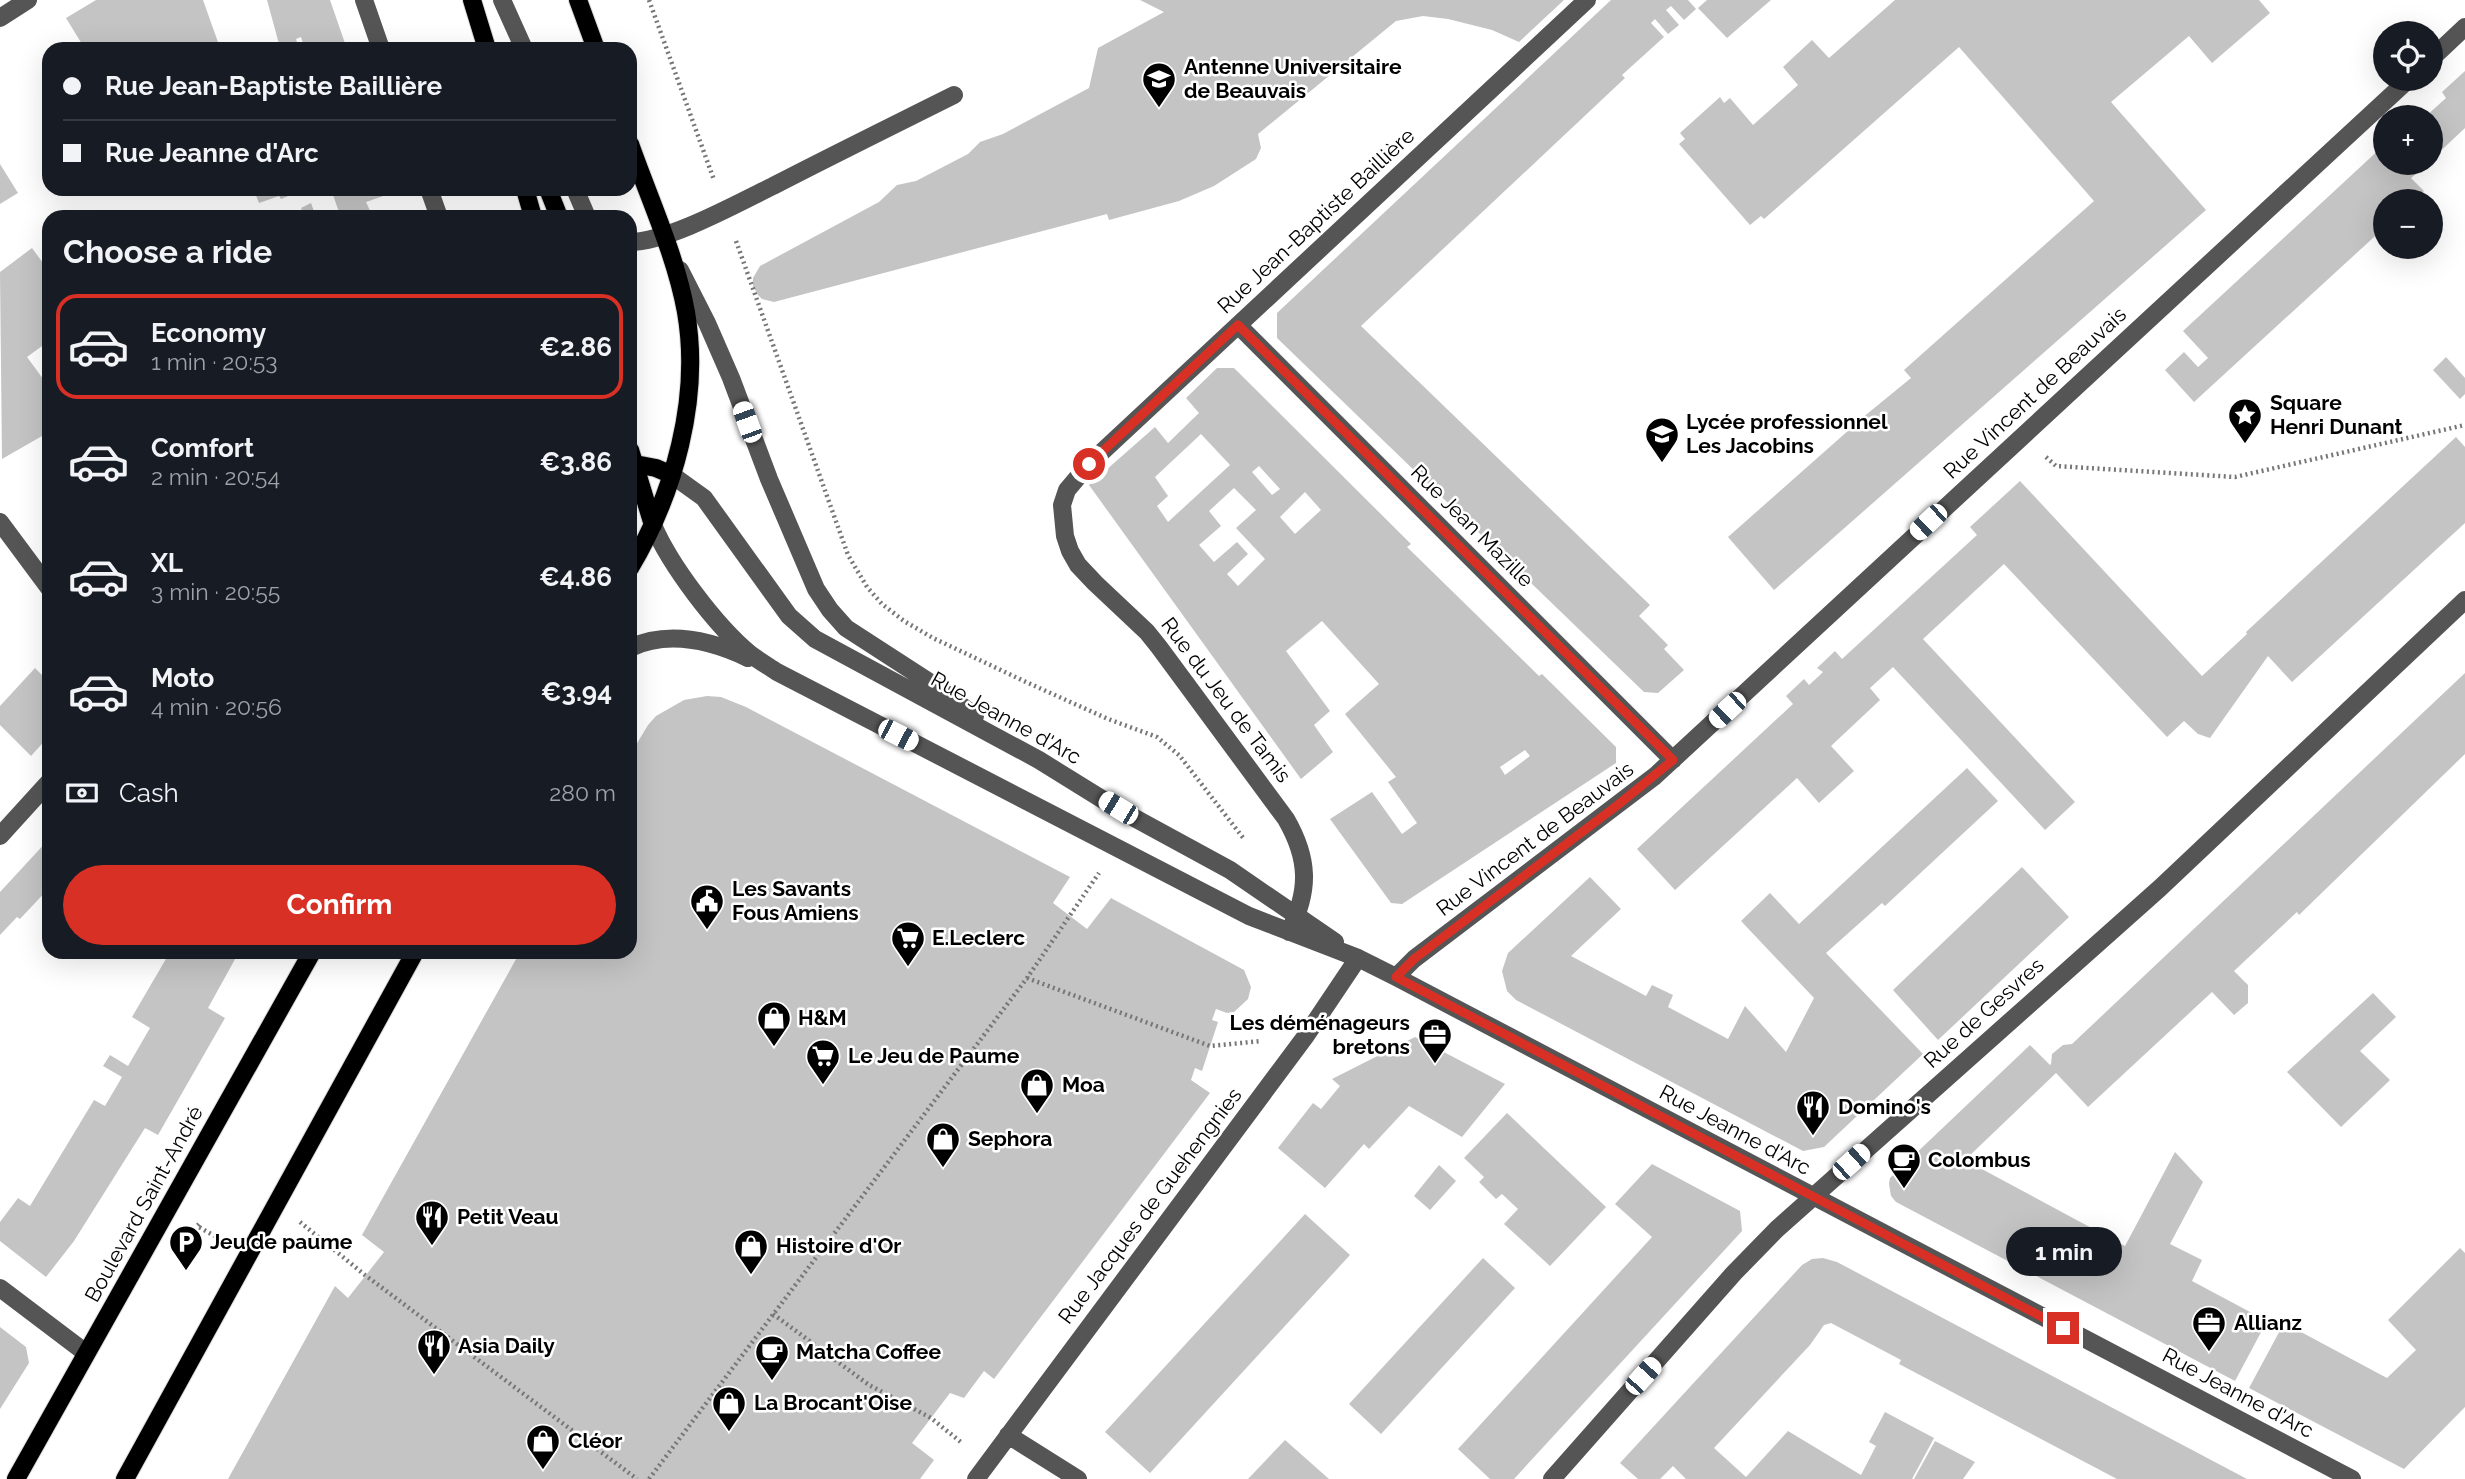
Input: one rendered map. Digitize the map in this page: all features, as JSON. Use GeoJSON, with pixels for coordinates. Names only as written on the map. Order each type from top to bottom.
{"type":"FeatureCollection","features":[{"type":"Feature","properties":{"kind":"main road"},"geometry":{"type":"LineString","coordinates":[[472,0],[485,42]]}},
{"type":"Feature","properties":{"kind":"main road"},"geometry":{"type":"LineString","coordinates":[[578,0],[593,42]]}},
{"type":"Feature","properties":{"kind":"main road"},"geometry":{"type":"LineString","coordinates":[[637,164],[686,311],[689,349],[688,398],[672,475],[653,524],[637,555]]}},
{"type":"Feature","properties":{"kind":"main road"},"geometry":{"type":"LineString","coordinates":[[637,460],[672,475]]}},
{"type":"Feature","properties":{"kind":"main road"},"geometry":{"type":"LineString","coordinates":[[637,476],[653,524]]}},
{"type":"Feature","properties":{"kind":"main road","name":"Boulevard Saint-André"},"geometry":{"type":"LineString","coordinates":[[16,1479],[308,959]]}},
{"type":"Feature","properties":{"kind":"main road"},"geometry":{"type":"LineString","coordinates":[[125,1479],[411,959]]}},
{"type":"Feature","properties":{"kind":"street"},"geometry":{"type":"LineString","coordinates":[[0,18],[28,0]]}},
{"type":"Feature","properties":{"kind":"street"},"geometry":{"type":"LineString","coordinates":[[364,0],[379,42]]}},
{"type":"Feature","properties":{"kind":"street"},"geometry":{"type":"LineString","coordinates":[[502,0],[521,42]]}},
{"type":"Feature","properties":{"kind":"street","name":"Rue Jean-Baptiste Baillière"},"geometry":{"type":"LineString","coordinates":[[1076,477],[1587,0]]}},
{"type":"Feature","properties":{"kind":"street"},"geometry":{"type":"LineString","coordinates":[[2443,48],[2465,27]]}},
{"type":"Feature","properties":{"kind":"street","name":"Rue Vincent de Beauvais"},"geometry":{"type":"LineString","coordinates":[[1396,977],[1414,959],[1624,801],[1673,760],[2396,91]]}},
{"type":"Feature","properties":{"kind":"street"},"geometry":{"type":"LineString","coordinates":[[637,242],[663,236],[744,200],[954,95]]}},
{"type":"Feature","properties":{"kind":"street"},"geometry":{"type":"LineString","coordinates":[[663,236],[726,367],[802,561],[830,610],[846,628],[934,685],[1014,746]]}},
{"type":"Feature","properties":{"kind":"street","name":"Rue Jean Mazille"},"geometry":{"type":"LineString","coordinates":[[1238,325],[1673,760]]}},
{"type":"Feature","properties":{"kind":"street","name":"Rue Jeanne d'Arc"},"geometry":{"type":"LineString","coordinates":[[672,475],[704,499],[789,616],[802,629],[831,649],[1014,746],[1230,870],[1293,924],[2353,1479]]}},
{"type":"Feature","properties":{"kind":"street","name":"Rue du Jeu de Tamis"},"geometry":{"type":"LineString","coordinates":[[1076,477],[1067,490],[1062,505],[1065,536],[1078,565],[1160,647],[1286,819],[1297,838],[1303,855],[1304,891],[1293,924]]}},
{"type":"Feature","properties":{"kind":"street"},"geometry":{"type":"LineString","coordinates":[[0,522],[42,579]]}},
{"type":"Feature","properties":{"kind":"street","name":"Rue Jeanne d'Arc"},"geometry":{"type":"LineString","coordinates":[[653,524],[673,564],[728,633],[752,655],[777,672],[1249,916],[1293,924]]}},
{"type":"Feature","properties":{"kind":"street","name":"Rue de Gesvres"},"geometry":{"type":"LineString","coordinates":[[1552,1479],[1753,1252],[2160,888],[2465,600]]}},
{"type":"Feature","properties":{"kind":"street"},"geometry":{"type":"LineString","coordinates":[[637,646],[670,639],[698,641],[738,653],[777,672]]}},
{"type":"Feature","properties":{"kind":"street"},"geometry":{"type":"LineString","coordinates":[[0,836],[42,790]]}},
{"type":"Feature","properties":{"kind":"street","name":"Rue Jacques de Guehengnies"},"geometry":{"type":"LineString","coordinates":[[976,1479],[1305,1037],[1357,958]]}},
{"type":"Feature","properties":{"kind":"street"},"geometry":{"type":"LineString","coordinates":[[0,1289],[86,1353]]}},
{"type":"Feature","properties":{"kind":"street"},"geometry":{"type":"LineString","coordinates":[[1008,1435],[1078,1479]]}},
{"type":"Feature","properties":{"kind":"path"},"geometry":{"type":"LineString","coordinates":[[798,420],[848,555],[867,587],[881,604],[933,638],[1108,719],[1157,737],[1179,755],[1248,844],[1230,870]]}},
{"type":"Feature","properties":{"kind":"path"},"geometry":{"type":"LineString","coordinates":[[2022,436],[2056,466],[2235,477],[2465,425]]}},
{"type":"Feature","properties":{"kind":"path"},"geometry":{"type":"LineString","coordinates":[[649,1479],[1027,978],[1116,848]]}},
{"type":"Feature","properties":{"kind":"path"},"geometry":{"type":"LineString","coordinates":[[1027,978],[1210,1046]]}},
{"type":"Feature","properties":{"kind":"path"},"geometry":{"type":"LineString","coordinates":[[278,1204],[365,1275],[637,1479]]}},
{"type":"Feature","properties":{"kind":"path"},"geometry":{"type":"LineString","coordinates":[[204,1216],[197,1226],[221,1240],[227,1229]]}},
{"type":"Feature","properties":{"kind":"path"},"geometry":{"type":"LineString","coordinates":[[773,1314],[870,1385],[931,1418],[988,1463]]}},
{"type":"Feature","properties":{"kind":"building"},"geometry":{"type":"Polygon","coordinates":[[[96,0],[203,0],[218,42],[81,42],[66,18],[96,0]]]}},
{"type":"Feature","properties":{"kind":"building"},"geometry":{"type":"Polygon","coordinates":[[[267,0],[330,0],[345,42],[303,42],[301,37],[296,39],[297,42],[278,42],[267,0]]]}},
{"type":"Feature","properties":{"kind":"building","name":"Antenne Universitaire de Beauvais"},"geometry":{"type":"Polygon","coordinates":[[[1140,0],[1564,0],[1519,42],[1492,30],[1448,19],[1423,16],[1396,21],[1258,134],[1261,148],[1256,159],[1214,186],[1179,201],[1109,220],[1107,214],[774,302],[758,295],[753,286],[753,278],[760,266],[879,202],[897,185],[916,181],[968,154],[980,142],[1003,134],[1089,88],[1098,48],[1164,12],[1140,0]]]}},
{"type":"Feature","properties":{"kind":"building"},"geometry":{"type":"Polygon","coordinates":[[[1611,0],[1688,0],[1696,9],[1684,20],[1671,6],[1666,10],[1679,25],[1668,34],[1655,19],[1651,23],[1664,37],[1622,75],[1625,78],[1361,326],[1650,605],[1639,616],[1668,645],[1664,649],[1684,670],[1658,693],[1644,692],[1277,338],[1277,313],[1611,0]]]}},
{"type":"Feature","properties":{"kind":"building"},"geometry":{"type":"Polygon","coordinates":[[[1707,0],[1771,0],[1727,38],[1698,8],[1707,0]]]}},
{"type":"Feature","properties":{"kind":"building"},"geometry":{"type":"Polygon","coordinates":[[[1895,0],[2259,0],[2270,13],[2212,63],[2189,36],[2111,102],[2206,210],[1774,590],[1728,537],[1911,378],[1904,370],[2094,201],[1959,47],[1764,219],[1761,216],[1750,225],[1679,144],[1685,139],[1680,133],[1720,97],[1724,103],[1730,98],[1753,125],[1798,85],[1783,67],[1812,40],[1829,58],[1895,0]]]}},
{"type":"Feature","properties":{"kind":"building"},"geometry":{"type":"Polygon","coordinates":[[[2465,71],[2465,128],[2443,149],[2443,105],[2438,105],[2446,98],[2442,92],[2465,71]]]}},
{"type":"Feature","properties":{"kind":"building"},"geometry":{"type":"Polygon","coordinates":[[[2373,155],[2373,175],[2414,175],[2411,178],[2422,189],[2373,189],[2373,238],[2194,402],[2165,370],[2184,352],[2198,367],[2208,358],[2183,331],[2373,155]]]}},
{"type":"Feature","properties":{"kind":"building"},"geometry":{"type":"Polygon","coordinates":[[[0,164],[18,193],[0,204],[0,164]]]}},
{"type":"Feature","properties":{"kind":"building"},"geometry":{"type":"Polygon","coordinates":[[[256,196],[279,196],[259,203],[256,196]]]}},
{"type":"Feature","properties":{"kind":"building"},"geometry":{"type":"Polygon","coordinates":[[[333,196],[383,196],[366,202],[370,210],[338,210],[333,196]]]}},
{"type":"Feature","properties":{"kind":"building"},"geometry":{"type":"Polygon","coordinates":[[[311,203],[314,210],[302,210],[301,208],[311,203]]]}},
{"type":"Feature","properties":{"kind":"building"},"geometry":{"type":"Polygon","coordinates":[[[32,248],[42,262],[42,346],[27,357],[42,377],[42,436],[2,459],[0,272],[32,248]]]}},
{"type":"Feature","properties":{"kind":"building"},"geometry":{"type":"Polygon","coordinates":[[[2446,357],[2465,378],[2465,394],[2460,399],[2433,370],[2446,357]]]}},
{"type":"Feature","properties":{"kind":"building"},"geometry":{"type":"Polygon","coordinates":[[[1217,368],[1234,368],[1411,544],[1407,547],[1616,747],[1616,763],[1402,904],[1391,903],[1330,819],[1372,792],[1402,834],[1417,823],[1388,782],[1396,777],[1345,714],[1379,684],[1322,621],[1286,651],[1330,711],[1314,725],[1333,752],[1301,779],[1089,485],[1155,427],[1168,443],[1199,413],[1186,398],[1217,368]],[[1201,434],[1155,477],[1168,496],[1157,506],[1168,522],[1230,465],[1201,434]],[[1259,466],[1252,472],[1272,495],[1280,489],[1259,466]],[[1234,488],[1209,511],[1221,526],[1199,545],[1214,562],[1237,542],[1248,554],[1227,574],[1238,586],[1265,559],[1236,528],[1256,510],[1234,488]],[[1305,492],[1280,517],[1295,534],[1321,510],[1305,492]],[[1525,750],[1500,767],[1505,775],[1530,756],[1525,750]]]}},
{"type":"Feature","properties":{"kind":"building"},"geometry":{"type":"Polygon","coordinates":[[[2456,437],[2465,447],[2465,523],[2292,682],[2268,656],[2210,738],[2198,734],[2184,721],[2167,737],[2004,564],[1923,639],[2075,802],[2045,830],[1893,667],[1870,688],[1880,700],[1831,746],[1854,771],[1819,803],[1797,778],[1675,890],[1637,849],[1793,704],[1786,696],[1804,679],[1809,685],[1819,676],[1823,672],[1817,668],[1835,651],[1842,659],[1977,535],[1970,527],[2020,481],[2202,676],[2456,437]]]}},
{"type":"Feature","properties":{"kind":"building"},"geometry":{"type":"Polygon","coordinates":[[[35,668],[42,675],[42,744],[31,756],[0,725],[0,706],[35,668]]]}},
{"type":"Feature","properties":{"kind":"building"},"geometry":{"type":"Polygon","coordinates":[[[2465,673],[2465,754],[2299,915],[2297,912],[2234,971],[2248,985],[2248,1003],[2234,1015],[2212,992],[2088,1107],[2056,1073],[1965,1160],[2125,1246],[2175,1152],[2203,1182],[2170,1244],[2202,1260],[2192,1281],[2267,1321],[2235,1381],[1896,1202],[1891,1196],[1890,1178],[2030,1045],[2050,1065],[2052,1054],[2063,1045],[2072,1044],[2465,673]]]}},
{"type":"Feature","properties":{"kind":"building","name":"Le Jeu de Paume"},"geometry":{"type":"Polygon","coordinates":[[[707,696],[721,697],[746,707],[1070,877],[1053,903],[1087,929],[1111,898],[1244,970],[1251,987],[1248,999],[1234,1012],[1227,1013],[1216,1009],[1212,1020],[1218,1022],[1202,1071],[1195,1068],[1191,1080],[1210,1093],[994,1379],[984,1371],[964,1398],[950,1393],[912,1443],[934,1460],[920,1479],[228,1479],[335,1286],[348,1298],[384,1252],[362,1235],[516,959],[637,959],[637,743],[656,716],[684,700],[707,696]]]}},
{"type":"Feature","properties":{"kind":"building"},"geometry":{"type":"Polygon","coordinates":[[[1967,768],[1998,801],[1885,906],[1882,903],[1826,953],[1923,1054],[1824,1147],[1803,1151],[1516,1000],[1507,991],[1502,971],[1508,953],[1590,877],[1621,909],[1571,956],[1646,996],[1652,985],[1673,995],[1668,1007],[1728,1039],[1745,1006],[1786,1052],[1814,998],[1741,921],[1770,893],[1799,924],[1967,768]]]}},
{"type":"Feature","properties":{"kind":"building"},"geometry":{"type":"Polygon","coordinates":[[[42,847],[42,895],[0,935],[0,892],[42,847]]]}},
{"type":"Feature","properties":{"kind":"building"},"geometry":{"type":"Polygon","coordinates":[[[2022,867],[2069,917],[1938,1040],[1893,990],[2022,867]]]}},
{"type":"Feature","properties":{"kind":"building"},"geometry":{"type":"Polygon","coordinates":[[[166,959],[235,959],[208,1008],[225,1018],[158,1135],[145,1128],[74,1241],[46,1277],[0,1241],[0,1222],[18,1198],[30,1206],[94,1100],[105,1106],[122,1077],[103,1066],[110,1055],[128,1066],[150,1028],[132,1017],[166,959]]]}},
{"type":"Feature","properties":{"kind":"building"},"geometry":{"type":"Polygon","coordinates":[[[2373,993],[2396,1017],[2360,1051],[2390,1080],[2341,1127],[2287,1072],[2373,993]]]}},
{"type":"Feature","properties":{"kind":"building"},"geometry":{"type":"Polygon","coordinates":[[[1415,1037],[1505,1084],[1462,1137],[1409,1106],[1369,1149],[1364,1144],[1325,1188],[1278,1148],[1313,1103],[1321,1109],[1340,1086],[1332,1079],[1415,1037]]]}},
{"type":"Feature","properties":{"kind":"building"},"geometry":{"type":"Polygon","coordinates":[[[1507,1113],[1606,1207],[1550,1266],[1504,1224],[1518,1209],[1502,1194],[1496,1199],[1479,1182],[1484,1177],[1464,1158],[1507,1113]]]}},
{"type":"Feature","properties":{"kind":"building"},"geometry":{"type":"Polygon","coordinates":[[[1652,1164],[1740,1211],[1742,1231],[1514,1479],[1490,1479],[1458,1449],[1652,1237],[1615,1204],[1652,1164]]]}},
{"type":"Feature","properties":{"kind":"building"},"geometry":{"type":"Polygon","coordinates":[[[1439,1165],[1456,1181],[1430,1210],[1414,1196],[1439,1165]]]}},
{"type":"Feature","properties":{"kind":"building"},"geometry":{"type":"Polygon","coordinates":[[[1305,1214],[1350,1255],[1150,1473],[1105,1432],[1305,1214]]]}},
{"type":"Feature","properties":{"kind":"building"},"geometry":{"type":"Polygon","coordinates":[[[2460,1248],[2465,1253],[2465,1407],[2404,1469],[2249,1388],[2284,1323],[2387,1378],[2416,1350],[2388,1320],[2460,1248]]]}},
{"type":"Feature","properties":{"kind":"building"},"geometry":{"type":"Polygon","coordinates":[[[1483,1258],[1515,1288],[1381,1434],[1349,1404],[1483,1258]]]}},
{"type":"Feature","properties":{"kind":"building"},"geometry":{"type":"Polygon","coordinates":[[[1823,1258],[1837,1262],[2247,1479],[2117,1479],[1899,1364],[1901,1360],[1831,1323],[1824,1325],[1810,1345],[1714,1448],[1746,1477],[1788,1431],[1861,1475],[1876,1446],[1869,1442],[1885,1412],[1934,1438],[1912,1479],[1686,1479],[1673,1466],[1660,1479],[1638,1479],[1620,1463],[1802,1265],[1812,1259],[1823,1258]]]}},
{"type":"Feature","properties":{"kind":"building"},"geometry":{"type":"Polygon","coordinates":[[[0,1327],[26,1347],[29,1363],[0,1409],[0,1327]]]}},
{"type":"Feature","properties":{"kind":"building"},"geometry":{"type":"Polygon","coordinates":[[[1285,1440],[1329,1479],[1248,1479],[1285,1440]]]}},
{"type":"Feature","properties":{"kind":"building"},"geometry":{"type":"Polygon","coordinates":[[[1935,1441],[1975,1462],[1963,1479],[1914,1479],[1935,1441]]]}},
{"type":"Feature","properties":{"kind":"place","name":"Antenne Universitaire de Beauvais"},"geometry":{"type":"Point","coordinates":[1159,109]}},
{"type":"Feature","properties":{"kind":"place","name":"Square Henri Dunant"},"geometry":{"type":"Point","coordinates":[2245,445]}},
{"type":"Feature","properties":{"kind":"place","name":"Lycée professionnel Les Jacobins"},"geometry":{"type":"Point","coordinates":[1662,464]}},
{"type":"Feature","properties":{"kind":"place","name":"Les Savants Fous Amiens"},"geometry":{"type":"Point","coordinates":[707,931]}},
{"type":"Feature","properties":{"kind":"place","name":"E.Leclerc"},"geometry":{"type":"Point","coordinates":[908,968]}},
{"type":"Feature","properties":{"kind":"place","name":"H&M"},"geometry":{"type":"Point","coordinates":[774,1048]}},
{"type":"Feature","properties":{"kind":"place","name":"Les déménageurs bretons"},"geometry":{"type":"Point","coordinates":[1435,1065]}},
{"type":"Feature","properties":{"kind":"place","name":"Le Jeu de Paume"},"geometry":{"type":"Point","coordinates":[823,1086]}},
{"type":"Feature","properties":{"kind":"place","name":"Moa"},"geometry":{"type":"Point","coordinates":[1037,1115]}},
{"type":"Feature","properties":{"kind":"place","name":"Domino's"},"geometry":{"type":"Point","coordinates":[1813,1137]}},
{"type":"Feature","properties":{"kind":"place","name":"Sephora"},"geometry":{"type":"Point","coordinates":[943,1169]}},
{"type":"Feature","properties":{"kind":"place","name":"Colombus"},"geometry":{"type":"Point","coordinates":[1904,1190]}},
{"type":"Feature","properties":{"kind":"place","name":"Petit Veau"},"geometry":{"type":"Point","coordinates":[432,1247]}},
{"type":"Feature","properties":{"kind":"place","name":"Jeu de paume"},"geometry":{"type":"Point","coordinates":[186,1272]}},
{"type":"Feature","properties":{"kind":"place","name":"Histoire d'Or"},"geometry":{"type":"Point","coordinates":[751,1276]}},
{"type":"Feature","properties":{"kind":"place","name":"Allianz"},"geometry":{"type":"Point","coordinates":[2209,1353]}},
{"type":"Feature","properties":{"kind":"place","name":"Asia Daily"},"geometry":{"type":"Point","coordinates":[434,1376]}},
{"type":"Feature","properties":{"kind":"place","name":"Matcha Coffee"},"geometry":{"type":"Point","coordinates":[772,1382]}},
{"type":"Feature","properties":{"kind":"place","name":"La Brocant'Oise"},"geometry":{"type":"Point","coordinates":[729,1433]}},
{"type":"Feature","properties":{"kind":"place","name":"Cléor"},"geometry":{"type":"Point","coordinates":[543,1471]}},
{"type":"Feature","properties":{"kind":"route"},"geometry":{"type":"LineString","coordinates":[[1089,464],[1238,325],[1673,760],[1414,959],[1396,977],[2063,1328]]}}]}
